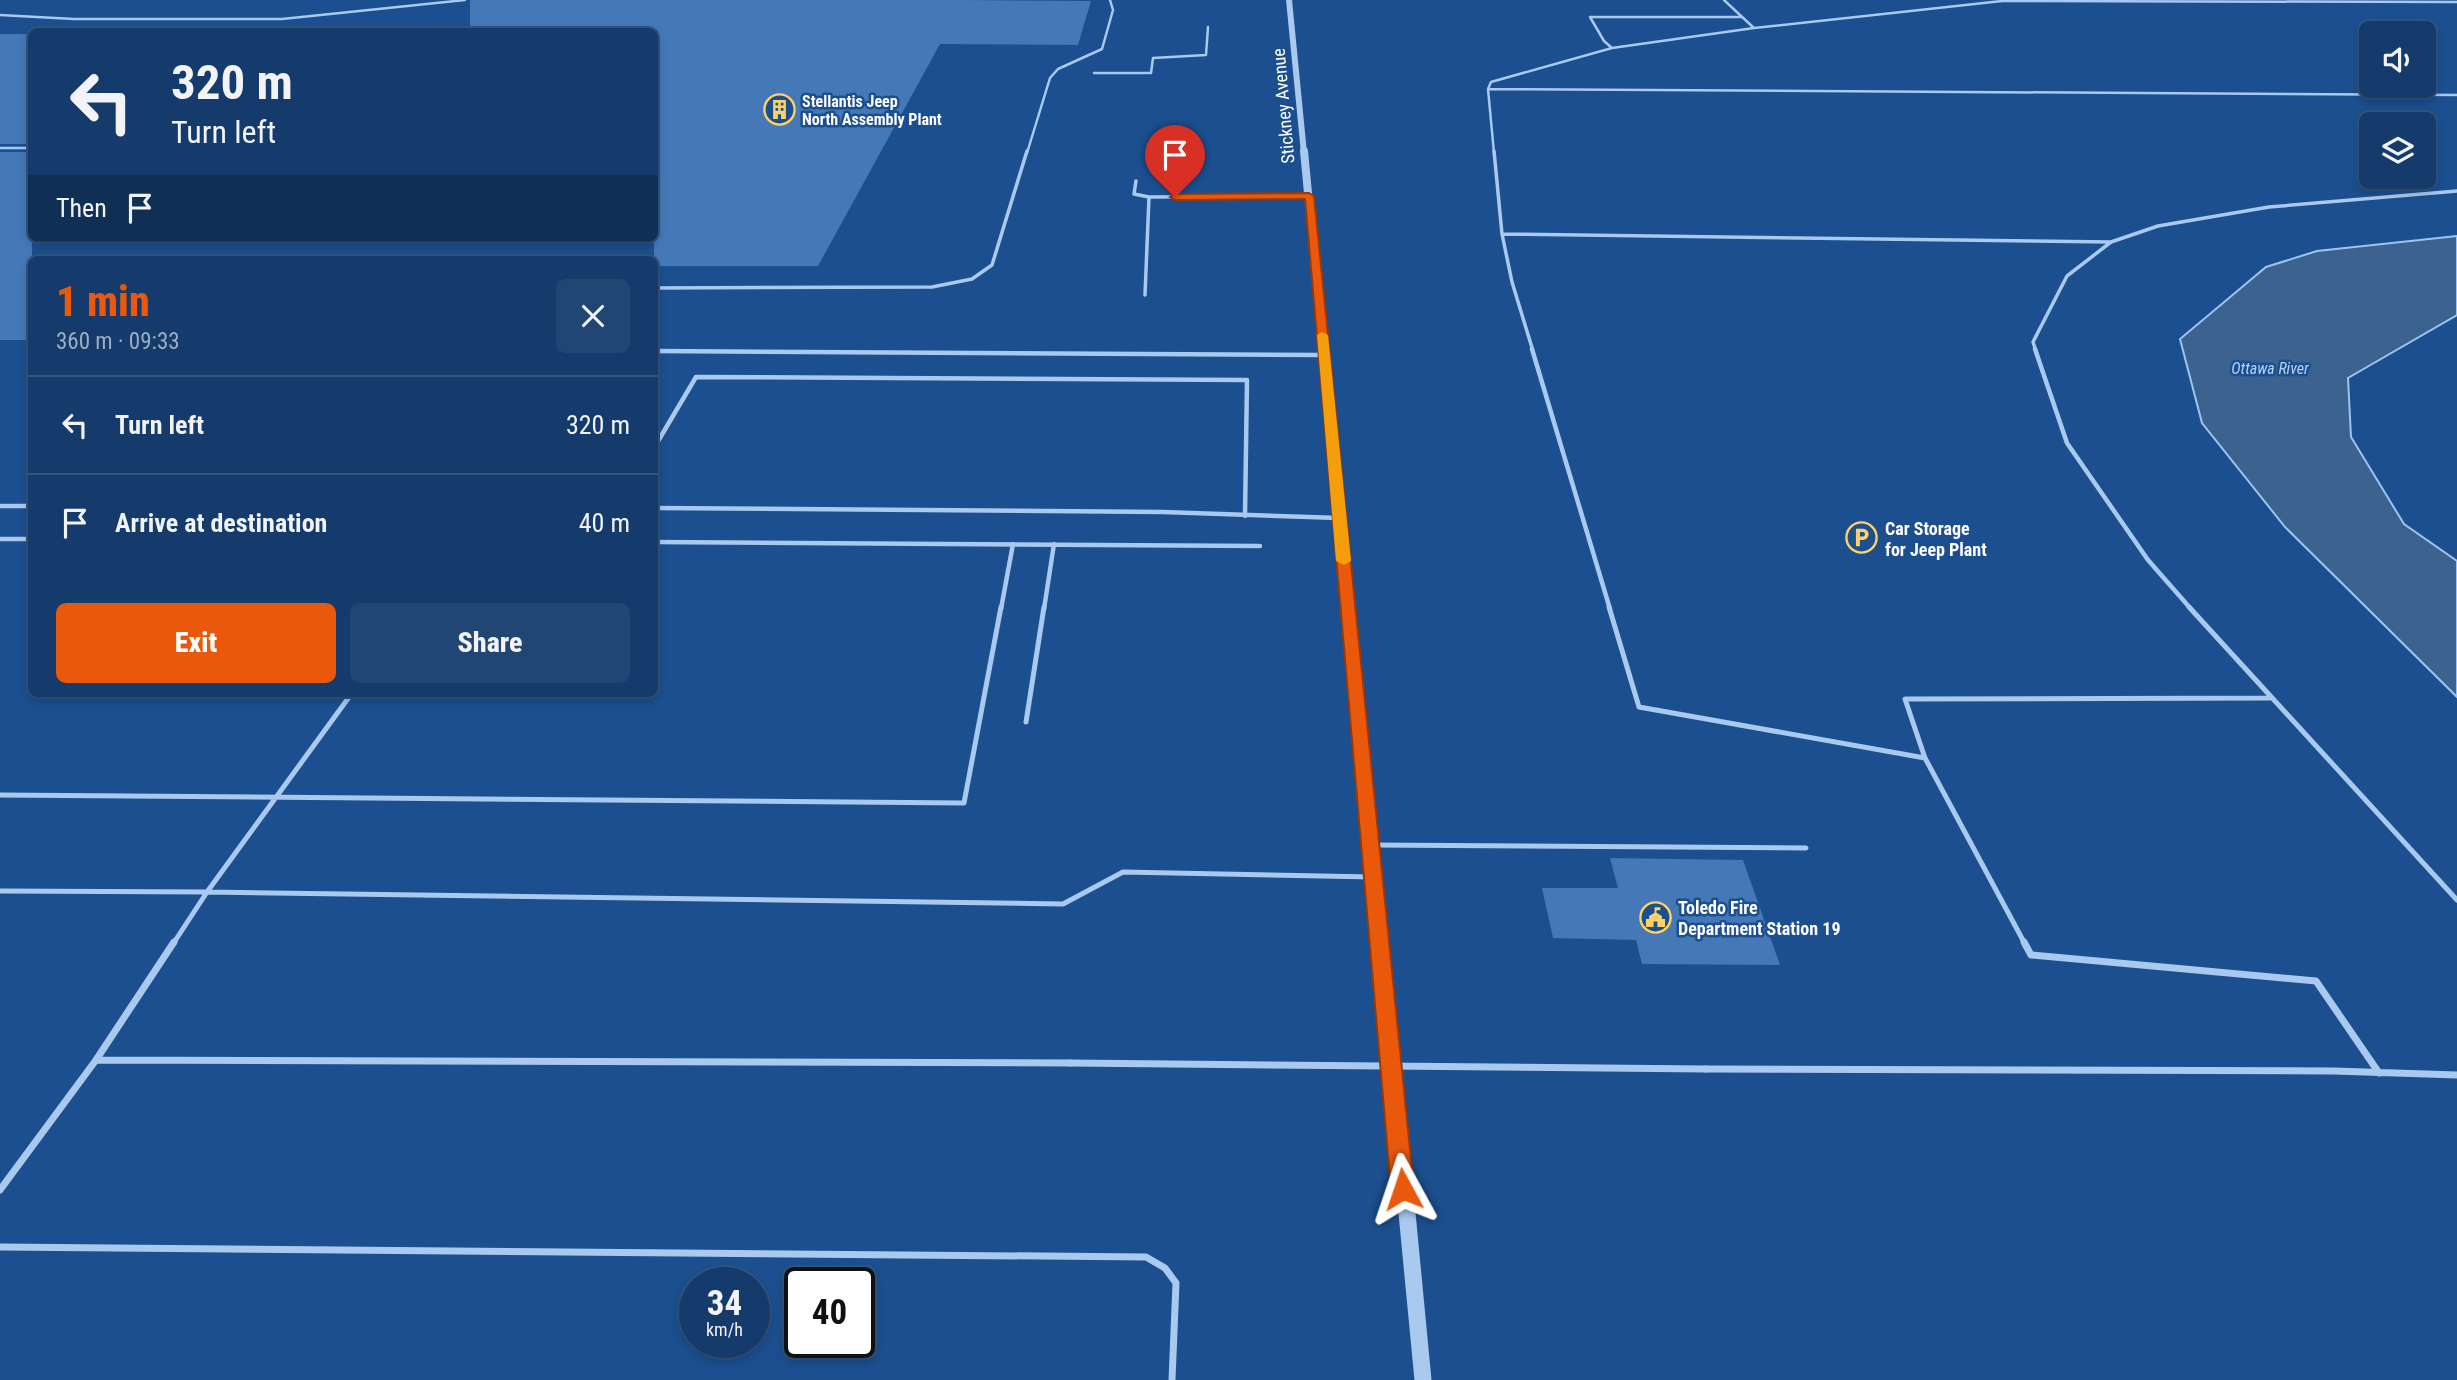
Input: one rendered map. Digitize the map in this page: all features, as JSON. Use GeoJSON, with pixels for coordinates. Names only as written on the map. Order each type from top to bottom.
{"type":"FeatureCollection","features":[{"type":"Feature","properties":{"kind":"street","name":"Stickney Avenue"},"geometry":{"type":"LineString","coordinates":[[1289,0],[1423,1380]]}},
{"type":"Feature","properties":{"kind":"lane"},"geometry":{"type":"LineString","coordinates":[[0,15],[74,19],[282,19],[465,0]]}},
{"type":"Feature","properties":{"kind":"lane"},"geometry":{"type":"LineString","coordinates":[[658,288],[932,287],[960,283],[984,275],[992,265],[1050,78],[1058,69],[1102,49],[1113,10],[1110,0]]}},
{"type":"Feature","properties":{"kind":"lane"},"geometry":{"type":"LineString","coordinates":[[1724,0],[1754,28]]}},
{"type":"Feature","properties":{"kind":"lane"},"geometry":{"type":"LineString","coordinates":[[1925,758],[1639,707],[1512,282],[1502,234],[1488,89],[1491,82],[1612,48],[1754,28],[2002,1],[2457,2]]}},
{"type":"Feature","properties":{"kind":"lane"},"geometry":{"type":"LineString","coordinates":[[1612,48],[1604,41],[1590,17],[1742,17]]}},
{"type":"Feature","properties":{"kind":"lane"},"geometry":{"type":"LineString","coordinates":[[1094,74],[1151,73],[1151,62],[1159,56],[1206,55],[1208,27]]}},
{"type":"Feature","properties":{"kind":"lane"},"geometry":{"type":"LineString","coordinates":[[1488,89],[2457,95]]}},
{"type":"Feature","properties":{"kind":"lane"},"geometry":{"type":"LineString","coordinates":[[0,148],[28,148]]}},
{"type":"Feature","properties":{"kind":"lane"},"geometry":{"type":"LineString","coordinates":[[1136,181],[1134,194],[1149,197],[1309,196]]}},
{"type":"Feature","properties":{"kind":"lane"},"geometry":{"type":"LineString","coordinates":[[2457,191],[2269,207],[2158,226],[2111,242],[2067,276],[2033,342],[2067,443],[2148,560],[2270,698],[2457,900]]}},
{"type":"Feature","properties":{"kind":"lane"},"geometry":{"type":"LineString","coordinates":[[1145,295],[1149,197]]}},
{"type":"Feature","properties":{"kind":"lane"},"geometry":{"type":"LineString","coordinates":[[1502,234],[2111,242]]}},
{"type":"Feature","properties":{"kind":"lane"},"geometry":{"type":"LineString","coordinates":[[658,351],[1324,355]]}},
{"type":"Feature","properties":{"kind":"lane"},"geometry":{"type":"LineString","coordinates":[[658,441],[696,377],[1247,380],[1245,516]]}},
{"type":"Feature","properties":{"kind":"lane"},"geometry":{"type":"LineString","coordinates":[[0,506],[28,506]]}},
{"type":"Feature","properties":{"kind":"lane"},"geometry":{"type":"LineString","coordinates":[[658,508],[1163,512],[1339,518]]}},
{"type":"Feature","properties":{"kind":"lane"},"geometry":{"type":"LineString","coordinates":[[0,539],[28,539]]}},
{"type":"Feature","properties":{"kind":"lane"},"geometry":{"type":"LineString","coordinates":[[658,542],[1260,546]]}},
{"type":"Feature","properties":{"kind":"lane"},"geometry":{"type":"LineString","coordinates":[[0,794],[964,803],[1013,544]]}},
{"type":"Feature","properties":{"kind":"lane"},"geometry":{"type":"LineString","coordinates":[[1026,722],[1054,544]]}},
{"type":"Feature","properties":{"kind":"lane"},"geometry":{"type":"LineString","coordinates":[[0,1190],[96,1059],[207,892],[349,697]]}},
{"type":"Feature","properties":{"kind":"lane"},"geometry":{"type":"LineString","coordinates":[[2270,698],[1905,699],[1925,758],[2031,955],[2316,981],[2379,1073]]}},
{"type":"Feature","properties":{"kind":"lane"},"geometry":{"type":"LineString","coordinates":[[1370,845],[1807,848]]}},
{"type":"Feature","properties":{"kind":"lane"},"geometry":{"type":"LineString","coordinates":[[0,891],[1063,904],[1124,872],[1373,877]]}},
{"type":"Feature","properties":{"kind":"lane"},"geometry":{"type":"LineString","coordinates":[[96,1059],[1070,1063],[2457,1075]]}},
{"type":"Feature","properties":{"kind":"lane"},"geometry":{"type":"LineString","coordinates":[[0,1247],[1146,1257],[1165,1268],[1176,1283],[1172,1380]]}},
{"type":"Feature","properties":{"kind":"water","name":"Ottawa River"},"geometry":{"type":"Polygon","coordinates":[[[2457,236],[2457,315],[2348,378],[2351,437],[2404,524],[2457,561],[2457,697],[2285,527],[2202,423],[2180,339],[2266,267],[2317,251],[2457,236]]]}},
{"type":"Feature","properties":{"kind":"building","name":"Stellantis Jeep North Assembly Plant"},"geometry":{"type":"Polygon","coordinates":[[[470,0],[1091,1],[1078,45],[940,44],[818,266],[658,266],[658,256],[654,256],[654,242],[658,242],[658,28],[470,28],[470,0]]]}},
{"type":"Feature","properties":{"kind":"building"},"geometry":{"type":"Polygon","coordinates":[[[0,34],[28,34],[28,144],[0,144],[0,34]]]}},
{"type":"Feature","properties":{"kind":"building"},"geometry":{"type":"Polygon","coordinates":[[[0,152],[28,152],[28,242],[32,242],[32,256],[28,256],[28,340],[0,340],[0,152]]]}},
{"type":"Feature","properties":{"kind":"building","name":"Toledo Fire Department Station 19"},"geometry":{"type":"Polygon","coordinates":[[[1610,858],[1743,860],[1780,965],[1642,964],[1636,940],[1553,938],[1542,888],[1618,888],[1610,858]]]}},
{"type":"Feature","properties":{"kind":"slow traffic"},"geometry":{"type":"LineString","coordinates":[[1322,335],[1344,561]]}},
{"type":"Feature","properties":{"kind":"place","name":"Stellantis Jeep North Assembly Plant"},"geometry":{"type":"Point","coordinates":[779,110]}},
{"type":"Feature","properties":{"kind":"place","name":"Car Storage for Jeep Plant"},"geometry":{"type":"Point","coordinates":[1862,538]}},
{"type":"Feature","properties":{"kind":"place","name":"Toledo Fire Department Station 19"},"geometry":{"type":"Point","coordinates":[1655,917]}},
{"type":"Feature","properties":{"kind":"route"},"geometry":{"type":"LineString","coordinates":[[1175,197],[1309,196],[1403,1189]]}}]}
